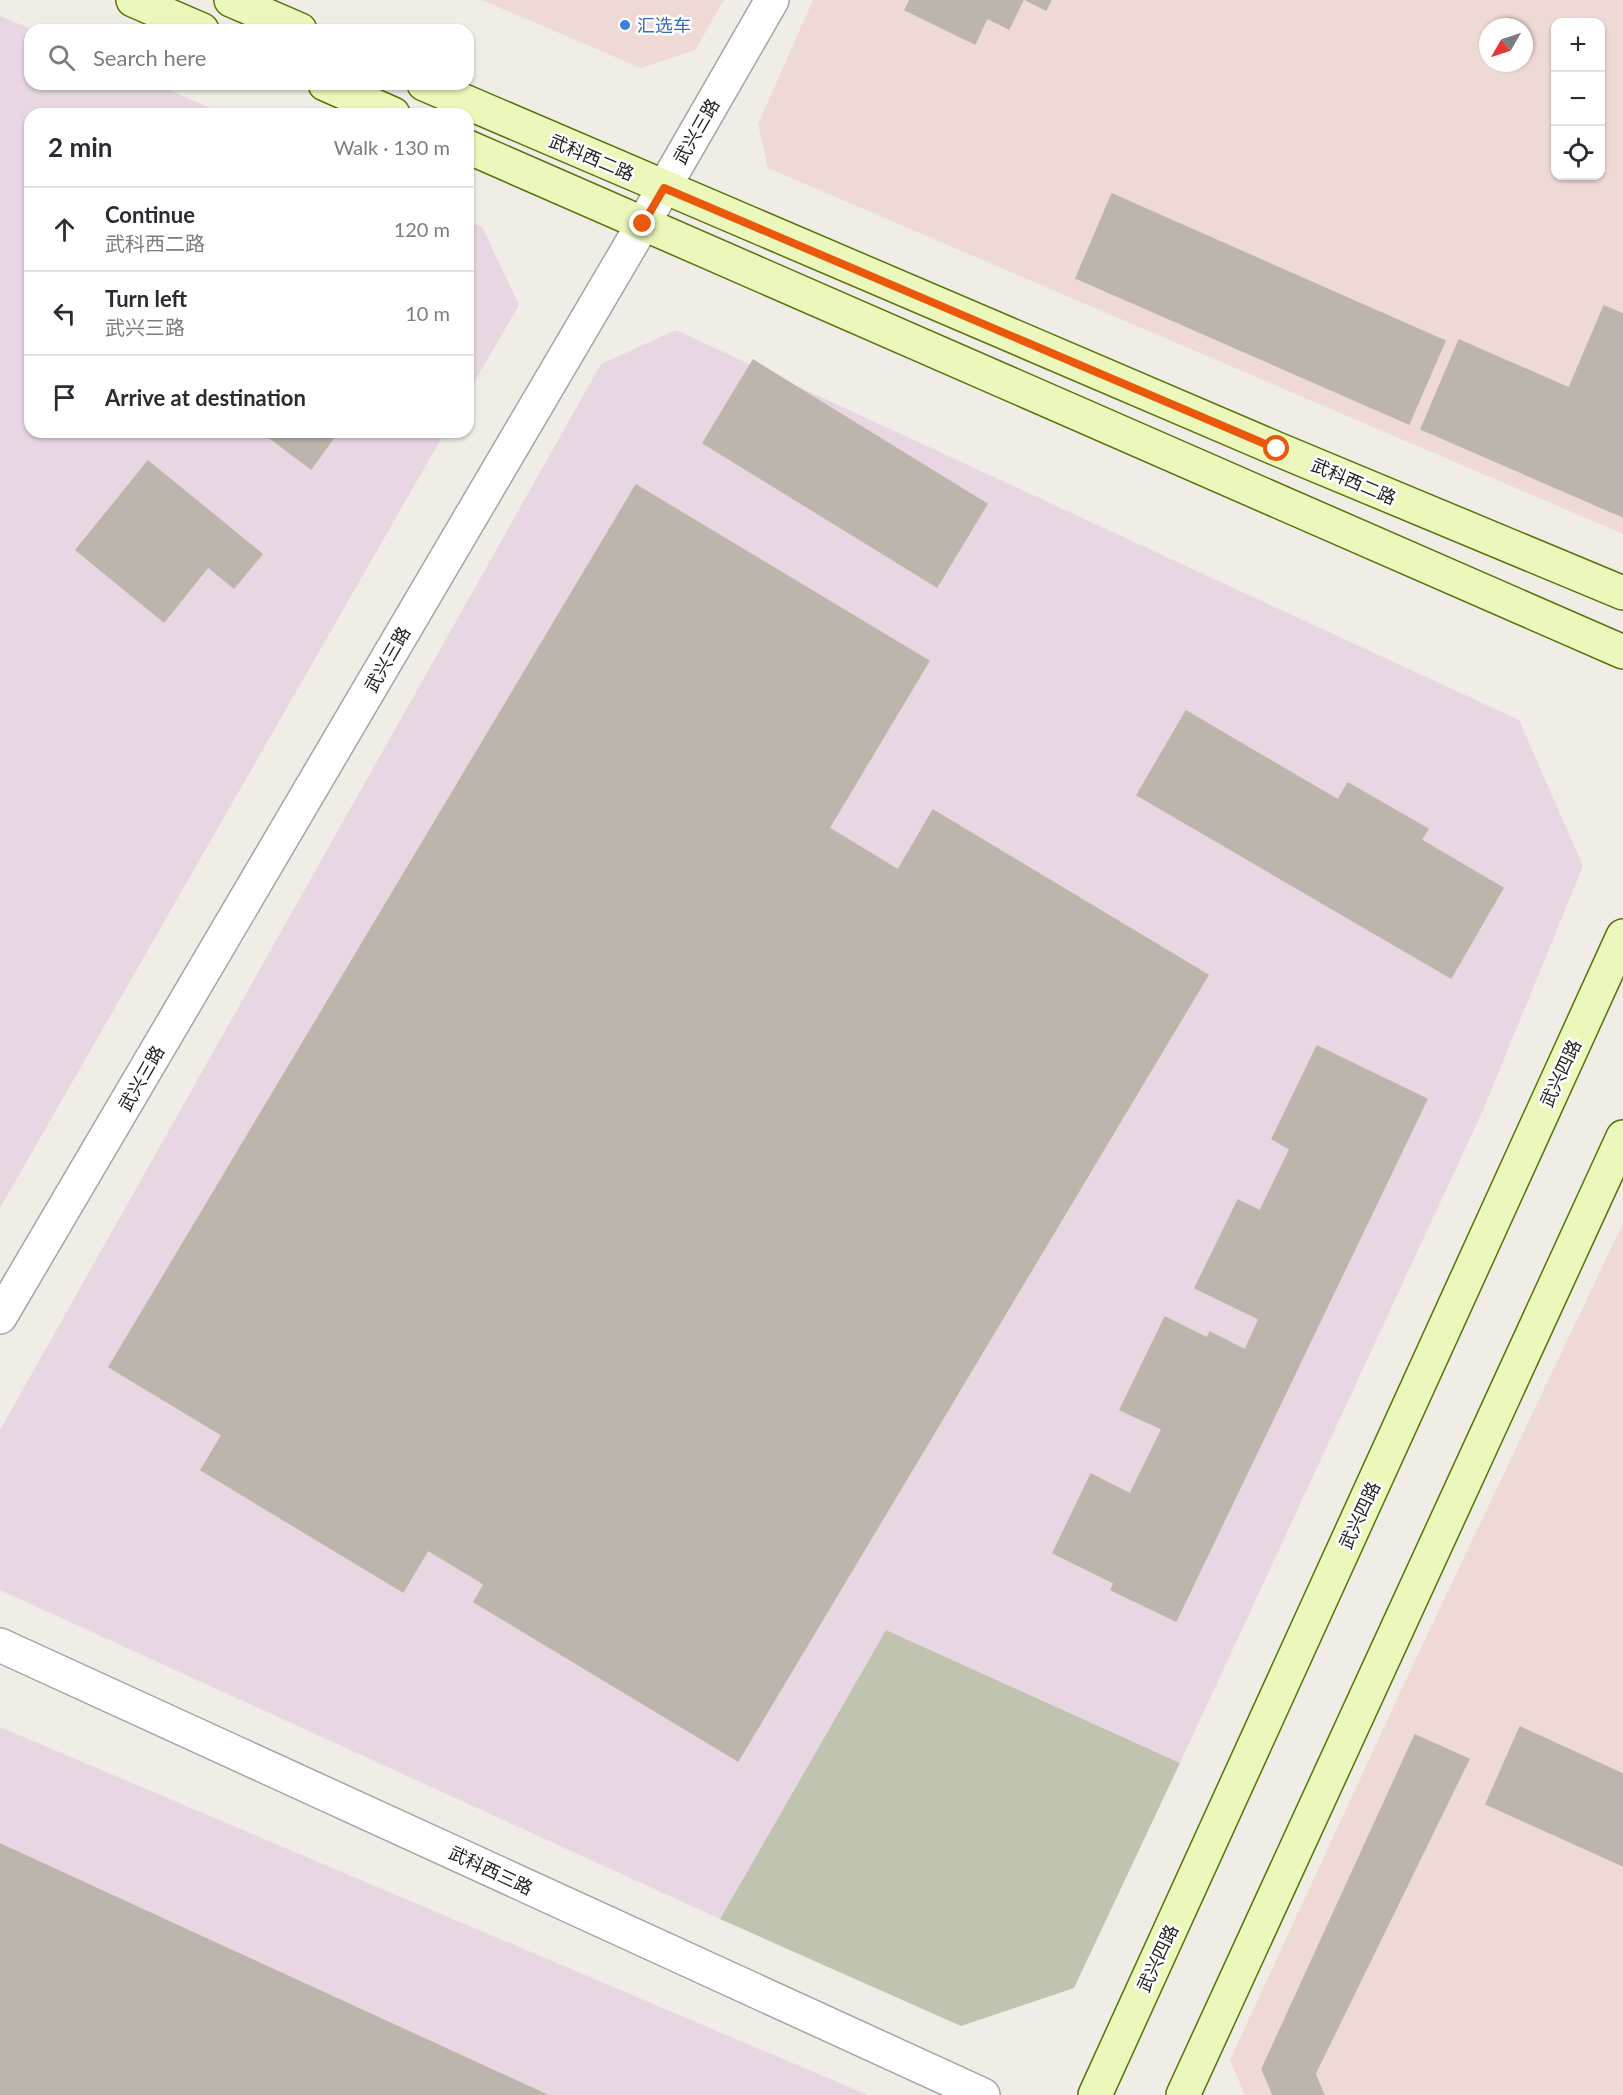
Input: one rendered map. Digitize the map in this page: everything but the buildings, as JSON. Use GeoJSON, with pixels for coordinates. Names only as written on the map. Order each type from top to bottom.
{"type":"FeatureCollection","features":[{"type":"Feature","properties":{"kind":"street"},"geometry":{"type":"LineString","coordinates":[[133,0],[188,24]]}},
{"type":"Feature","properties":{"kind":"street"},"geometry":{"type":"LineString","coordinates":[[231,0],[286,24]]}},
{"type":"Feature","properties":{"kind":"street","name":"武兴三路"},"geometry":{"type":"LineString","coordinates":[[0,1317],[643,224],[772,0]]}},
{"type":"Feature","properties":{"kind":"street"},"geometry":{"type":"LineString","coordinates":[[339,90],[379,108]]}},
{"type":"Feature","properties":{"kind":"street","name":"武科西二路"},"geometry":{"type":"LineString","coordinates":[[438,90],[1277,449],[1623,593]]}},
{"type":"Feature","properties":{"kind":"street"},"geometry":{"type":"LineString","coordinates":[[474,150],[1623,652]]}},
{"type":"Feature","properties":{"kind":"street","name":"武兴四路"},"geometry":{"type":"LineString","coordinates":[[1095,2095],[1623,936]]}},
{"type":"Feature","properties":{"kind":"street"},"geometry":{"type":"LineString","coordinates":[[1183,2095],[1623,1137]]}},
{"type":"Feature","properties":{"kind":"street","name":"武科西三路"},"geometry":{"type":"LineString","coordinates":[[0,1645],[982,2095]]}},
{"type":"Feature","properties":{"kind":"shaded area","name":"汇选车"},"geometry":{"type":"Polygon","coordinates":[[[482,0],[724,0],[695,50],[641,68],[482,0]]]}},
{"type":"Feature","properties":{"kind":"shaded area"},"geometry":{"type":"Polygon","coordinates":[[[813,0],[1623,0],[1623,534],[768,168],[758,124],[813,0]]]}},
{"type":"Feature","properties":{"kind":"shaded area"},"geometry":{"type":"Polygon","coordinates":[[[0,16],[24,26],[24,90],[170,90],[210,108],[24,108],[24,438],[442,438],[0,1208],[0,16]]]}},
{"type":"Feature","properties":{"kind":"shaded area"},"geometry":{"type":"Polygon","coordinates":[[[474,224],[482,227],[519,305],[474,383],[474,224]]]}},
{"type":"Feature","properties":{"kind":"shaded area"},"geometry":{"type":"Polygon","coordinates":[[[676,330],[1519,720],[1583,866],[1484,1108],[1180,1763],[886,1630],[720,1919],[0,1590],[0,1430],[601,364],[676,330]]]}},
{"type":"Feature","properties":{"kind":"shaded area"},"geometry":{"type":"Polygon","coordinates":[[[1623,1223],[1623,2095],[1245,2095],[1230,2060],[1411,1669],[1623,1223]]]}},
{"type":"Feature","properties":{"kind":"shaded area"},"geometry":{"type":"Polygon","coordinates":[[[886,1630],[1180,1763],[1074,1988],[961,2026],[720,1919],[886,1630]]]}},
{"type":"Feature","properties":{"kind":"shaded area"},"geometry":{"type":"Polygon","coordinates":[[[0,1727],[868,2095],[0,2095],[0,1727]]]}},
{"type":"Feature","properties":{"kind":"place","name":"汇选车"},"geometry":{"type":"Point","coordinates":[625,25]}},
{"type":"Feature","properties":{"kind":"route"},"geometry":{"type":"LineString","coordinates":[[643,224],[664,188],[1277,449]]}}]}
